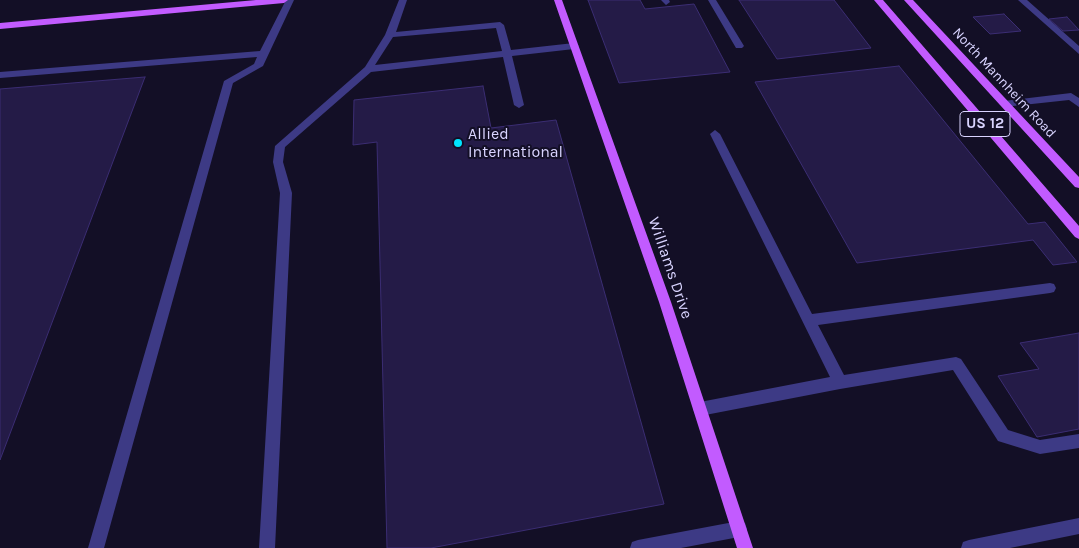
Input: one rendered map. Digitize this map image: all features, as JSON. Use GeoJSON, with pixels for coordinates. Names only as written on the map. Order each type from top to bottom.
{"type":"FeatureCollection","features":[{"type":"Feature","properties":{"kind":"main road"},"geometry":{"type":"LineString","coordinates":[[0,26],[284,0]]}},
{"type":"Feature","properties":{"kind":"main road","name":"Williams Drive"},"geometry":{"type":"LineString","coordinates":[[558,0],[662,293],[746,548]]}},
{"type":"Feature","properties":{"kind":"main road","name":"US 12"},"geometry":{"type":"LineString","coordinates":[[878,0],[1079,234]]}},
{"type":"Feature","properties":{"kind":"main road","name":"North Mannheim Road"},"geometry":{"type":"LineString","coordinates":[[908,0],[1079,184]]}},
{"type":"Feature","properties":{"kind":"lane"},"geometry":{"type":"LineString","coordinates":[[96,548],[229,81],[258,66],[290,0]]}},
{"type":"Feature","properties":{"kind":"lane"},"geometry":{"type":"LineString","coordinates":[[267,548],[286,193],[278,162],[280,146],[368,69],[390,34],[403,0]]}},
{"type":"Feature","properties":{"kind":"lane"},"geometry":{"type":"LineString","coordinates":[[712,0],[739,46]]}},
{"type":"Feature","properties":{"kind":"lane"},"geometry":{"type":"LineString","coordinates":[[1022,0],[1079,51]]}},
{"type":"Feature","properties":{"kind":"lane"},"geometry":{"type":"LineString","coordinates":[[390,34],[500,25],[519,104]]}},
{"type":"Feature","properties":{"kind":"lane"},"geometry":{"type":"LineString","coordinates":[[368,69],[574,46]]}},
{"type":"Feature","properties":{"kind":"lane"},"geometry":{"type":"LineString","coordinates":[[0,75],[264,54]]}},
{"type":"Feature","properties":{"kind":"lane"},"geometry":{"type":"LineString","coordinates":[[1004,104],[1071,96],[1079,104]]}},
{"type":"Feature","properties":{"kind":"lane"},"geometry":{"type":"LineString","coordinates":[[715,134],[840,382]]}},
{"type":"Feature","properties":{"kind":"lane"},"geometry":{"type":"LineString","coordinates":[[809,320],[1050,288]]}},
{"type":"Feature","properties":{"kind":"lane"},"geometry":{"type":"LineString","coordinates":[[700,409],[840,382],[956,363],[1003,436],[1040,447],[1079,441]]}},
{"type":"Feature","properties":{"kind":"lane"},"geometry":{"type":"LineString","coordinates":[[970,548],[1079,526]]}},
{"type":"Feature","properties":{"kind":"lane"},"geometry":{"type":"LineString","coordinates":[[638,548],[739,529]]}},
{"type":"Feature","properties":{"kind":"building"},"geometry":{"type":"Polygon","coordinates":[[[588,0],[640,0],[645,9],[694,4],[730,72],[619,83],[588,0]]]}},
{"type":"Feature","properties":{"kind":"building"},"geometry":{"type":"Polygon","coordinates":[[[739,0],[834,0],[871,48],[777,59],[739,0]]]}},
{"type":"Feature","properties":{"kind":"building"},"geometry":{"type":"Polygon","coordinates":[[[1004,14],[1021,31],[990,34],[973,17],[1004,14]]]}},
{"type":"Feature","properties":{"kind":"building"},"geometry":{"type":"Polygon","coordinates":[[[1067,17],[1079,30],[1063,31],[1049,19],[1067,17]]]}},
{"type":"Feature","properties":{"kind":"building"},"geometry":{"type":"Polygon","coordinates":[[[899,66],[1028,224],[1045,222],[1077,262],[1053,265],[1033,240],[857,263],[755,82],[899,66]]]}},
{"type":"Feature","properties":{"kind":"building"},"geometry":{"type":"Polygon","coordinates":[[[145,77],[0,460],[0,89],[145,77]]]}},
{"type":"Feature","properties":{"kind":"building"},"geometry":{"type":"Polygon","coordinates":[[[483,86],[491,128],[556,120],[664,504],[431,548],[387,548],[377,142],[353,145],[354,100],[483,86]]]}},
{"type":"Feature","properties":{"kind":"building"},"geometry":{"type":"Polygon","coordinates":[[[1079,333],[1079,429],[1037,437],[998,376],[1039,369],[1020,343],[1079,333]]]}},
{"type":"Feature","properties":{"kind":"place","name":"Allied International"},"geometry":{"type":"Point","coordinates":[458,143]}}]}
